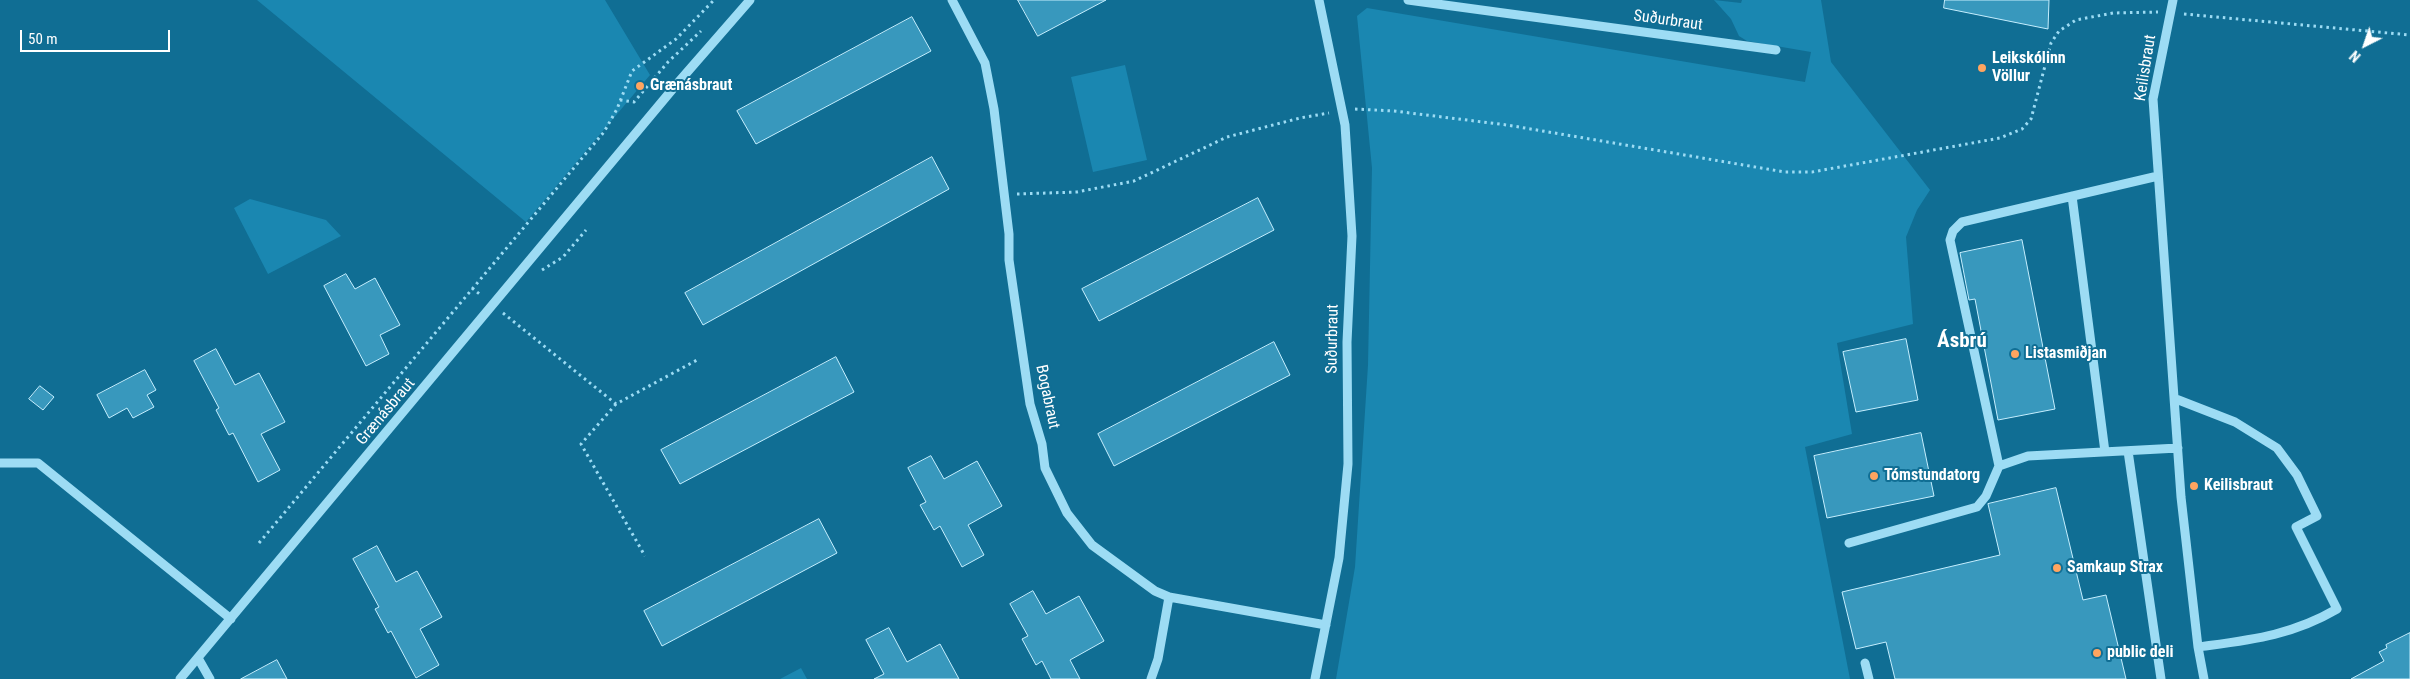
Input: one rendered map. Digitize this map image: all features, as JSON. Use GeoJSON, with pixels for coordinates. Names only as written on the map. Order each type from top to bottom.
{"type":"FeatureCollection","features":[{"type":"Feature","properties":{"kind":"street","name":"Grænásbraut"},"geometry":{"type":"LineString","coordinates":[[180,679],[494,306],[676,85],[750,0]]}},
{"type":"Feature","properties":{"kind":"street","name":"Bogabraut"},"geometry":{"type":"LineString","coordinates":[[952,0],[985,63],[994,109],[1009,234],[1009,260],[1030,404],[1042,444],[1045,468],[1068,513],[1092,545],[1155,591],[1169,596],[1326,625]]}},
{"type":"Feature","properties":{"kind":"street","name":"Suðurbraut"},"geometry":{"type":"LineString","coordinates":[[1315,679],[1339,558],[1348,464],[1347,342],[1352,236],[1345,125],[1319,0]]}},
{"type":"Feature","properties":{"kind":"street","name":"Suðurbraut"},"geometry":{"type":"LineString","coordinates":[[1408,0],[1776,50]]}},
{"type":"Feature","properties":{"kind":"street","name":"Keilisbraut"},"geometry":{"type":"LineString","coordinates":[[2173,0],[2153,99],[2176,399],[2181,497],[2198,647],[2204,679]]}},
{"type":"Feature","properties":{"kind":"street"},"geometry":{"type":"LineString","coordinates":[[1849,542],[1977,507],[1986,496],[1999,466],[1950,240],[1953,231],[1962,222],[2158,176]]}},
{"type":"Feature","properties":{"kind":"street"},"geometry":{"type":"LineString","coordinates":[[2072,196],[2105,452]]}},
{"type":"Feature","properties":{"kind":"street"},"geometry":{"type":"LineString","coordinates":[[2176,399],[2236,422],[2277,448],[2297,476],[2317,516],[2296,527],[2337,609],[2312,624],[2263,638],[2198,647]]}},
{"type":"Feature","properties":{"kind":"street"},"geometry":{"type":"LineString","coordinates":[[1999,466],[2028,456],[2178,448]]}},
{"type":"Feature","properties":{"kind":"street"},"geometry":{"type":"LineString","coordinates":[[2128,451],[2161,679]]}},
{"type":"Feature","properties":{"kind":"street"},"geometry":{"type":"LineString","coordinates":[[0,463],[38,464],[231,619]]}},
{"type":"Feature","properties":{"kind":"street"},"geometry":{"type":"LineString","coordinates":[[1150,679],[1158,659],[1169,596]]}},
{"type":"Feature","properties":{"kind":"street"},"geometry":{"type":"LineString","coordinates":[[198,658],[210,679]]}},
{"type":"Feature","properties":{"kind":"street"},"geometry":{"type":"LineString","coordinates":[[1865,663],[1869,679]]}},
{"type":"Feature","properties":{"kind":"path"},"geometry":{"type":"LineString","coordinates":[[259,543],[604,132],[632,71],[676,39],[714,0]]}},
{"type":"Feature","properties":{"kind":"path"},"geometry":{"type":"LineString","coordinates":[[1004,195],[1078,192],[1134,181],[1227,137],[1300,118],[1357,108],[1507,125],[1785,172],[1812,172],[2000,138],[2022,130],[2032,120],[2051,43],[2059,32],[2076,20],[2113,13],[2145,10],[2410,35]]}},
{"type":"Feature","properties":{"kind":"path"},"geometry":{"type":"LineString","coordinates":[[620,100],[634,102],[668,62],[704,29]]}},
{"type":"Feature","properties":{"kind":"path"},"geometry":{"type":"LineString","coordinates":[[537,277],[543,269],[563,258],[586,230]]}},
{"type":"Feature","properties":{"kind":"path"},"geometry":{"type":"LineString","coordinates":[[472,288],[616,404]]}},
{"type":"Feature","properties":{"kind":"path"},"geometry":{"type":"LineString","coordinates":[[505,314],[511,307]]}},
{"type":"Feature","properties":{"kind":"path"},"geometry":{"type":"LineString","coordinates":[[645,556],[581,444],[616,404],[697,360]]}},
{"type":"Feature","properties":{"kind":"shaded area"},"geometry":{"type":"Polygon","coordinates":[[[257,0],[605,0],[650,75],[526,222],[257,0]]]}},
{"type":"Feature","properties":{"kind":"shaded area"},"geometry":{"type":"Polygon","coordinates":[[[1714,0],[1741,3],[1742,0],[1821,0],[1831,62],[1930,190],[1917,210],[1906,237],[1913,324],[1837,343],[1852,434],[1805,447],[1850,679],[1336,679],[1355,567],[1368,365],[1372,168],[1357,16],[1367,8],[1805,82],[1811,52],[1747,41],[1739,36],[1731,19],[1714,0]]]}},
{"type":"Feature","properties":{"kind":"shaded area"},"geometry":{"type":"Polygon","coordinates":[[[1125,65],[1147,160],[1093,172],[1071,77],[1125,65]]]}},
{"type":"Feature","properties":{"kind":"shaded area"},"geometry":{"type":"Polygon","coordinates":[[[250,199],[326,220],[341,236],[268,274],[234,208],[250,199]]]}},
{"type":"Feature","properties":{"kind":"shaded area"},"geometry":{"type":"Polygon","coordinates":[[[801,668],[807,679],[780,679],[801,668]]]}},
{"type":"Feature","properties":{"kind":"building"},"geometry":{"type":"Polygon","coordinates":[[[1018,0],[1106,0],[1038,36],[1018,0]]]}},
{"type":"Feature","properties":{"kind":"building"},"geometry":{"type":"Polygon","coordinates":[[[1945,0],[2049,0],[2048,29],[1944,8],[1945,0]]]}},
{"type":"Feature","properties":{"kind":"building"},"geometry":{"type":"Polygon","coordinates":[[[912,17],[931,51],[756,144],[737,111],[912,17]]]}},
{"type":"Feature","properties":{"kind":"building"},"geometry":{"type":"Polygon","coordinates":[[[932,157],[949,189],[703,325],[685,293],[932,157]]]}},
{"type":"Feature","properties":{"kind":"building"},"geometry":{"type":"Polygon","coordinates":[[[1258,198],[1274,230],[1099,321],[1082,289],[1258,198]]]}},
{"type":"Feature","properties":{"kind":"building","name":"Listasmiðjan"},"geometry":{"type":"Polygon","coordinates":[[[2022,240],[2055,409],[1998,420],[1975,299],[1969,300],[1960,253],[2022,240]]]}},
{"type":"Feature","properties":{"kind":"building"},"geometry":{"type":"Polygon","coordinates":[[[346,274],[355,289],[375,278],[400,325],[380,335],[389,354],[366,366],[324,286],[346,274]]]}},
{"type":"Feature","properties":{"kind":"building"},"geometry":{"type":"Polygon","coordinates":[[[1906,339],[1918,400],[1856,412],[1843,352],[1906,339]]]}},
{"type":"Feature","properties":{"kind":"building"},"geometry":{"type":"Polygon","coordinates":[[[1274,342],[1290,375],[1114,466],[1098,434],[1274,342]]]}},
{"type":"Feature","properties":{"kind":"building"},"geometry":{"type":"Polygon","coordinates":[[[216,349],[235,385],[259,373],[285,422],[261,434],[280,470],[258,482],[233,433],[229,435],[216,410],[219,408],[194,361],[216,349]]]}},
{"type":"Feature","properties":{"kind":"building"},"geometry":{"type":"Polygon","coordinates":[[[836,357],[854,392],[680,484],[661,450],[836,357]]]}},
{"type":"Feature","properties":{"kind":"building"},"geometry":{"type":"Polygon","coordinates":[[[145,370],[156,390],[147,395],[154,407],[133,418],[127,408],[109,418],[97,395],[145,370]]]}},
{"type":"Feature","properties":{"kind":"building"},"geometry":{"type":"Polygon","coordinates":[[[40,386],[54,397],[43,410],[29,399],[40,386]]]}},
{"type":"Feature","properties":{"kind":"building","name":"Tómstundatorg"},"geometry":{"type":"Polygon","coordinates":[[[1921,433],[1934,496],[1827,518],[1814,456],[1921,433]]]}},
{"type":"Feature","properties":{"kind":"building"},"geometry":{"type":"Polygon","coordinates":[[[931,456],[944,479],[977,461],[1002,506],[968,525],[984,555],[962,567],[940,526],[934,530],[920,505],[926,502],[908,468],[931,456]]]}},
{"type":"Feature","properties":{"kind":"building"},"geometry":{"type":"Polygon","coordinates":[[[2056,488],[2083,600],[2106,595],[2126,679],[1895,679],[1886,642],[1856,649],[1842,592],[2000,555],[1988,504],[2056,488]]]}},
{"type":"Feature","properties":{"kind":"building"},"geometry":{"type":"Polygon","coordinates":[[[819,519],[837,553],[662,646],[644,611],[819,519]]]}},
{"type":"Feature","properties":{"kind":"building"},"geometry":{"type":"Polygon","coordinates":[[[377,546],[396,582],[417,571],[442,617],[420,629],[439,665],[416,678],[391,631],[388,633],[375,609],[379,607],[353,559],[377,546]]]}},
{"type":"Feature","properties":{"kind":"building"},"geometry":{"type":"Polygon","coordinates":[[[1033,591],[1046,614],[1079,596],[1104,641],[1070,660],[1080,679],[1051,679],[1042,661],[1036,665],[1022,639],[1028,636],[1010,604],[1033,591]]]}},
{"type":"Feature","properties":{"kind":"building"},"geometry":{"type":"Polygon","coordinates":[[[889,628],[907,662],[940,644],[959,679],[874,679],[884,674],[866,640],[889,628]]]}},
{"type":"Feature","properties":{"kind":"building"},"geometry":{"type":"Polygon","coordinates":[[[2410,633],[2410,679],[2351,679],[2384,661],[2379,652],[2387,648],[2386,645],[2410,633]]]}},
{"type":"Feature","properties":{"kind":"building"},"geometry":{"type":"Polygon","coordinates":[[[277,660],[287,679],[241,679],[277,660]]]}},
{"type":"Feature","properties":{"kind":"place","name":"Leikskólinn Völlur"},"geometry":{"type":"Point","coordinates":[1982,68]}},
{"type":"Feature","properties":{"kind":"place","name":"Grænásbraut"},"geometry":{"type":"Point","coordinates":[640,86]}},
{"type":"Feature","properties":{"kind":"place","name":"Listasmiðjan"},"geometry":{"type":"Point","coordinates":[2015,354]}},
{"type":"Feature","properties":{"kind":"place","name":"Tómstundatorg"},"geometry":{"type":"Point","coordinates":[1874,476]}},
{"type":"Feature","properties":{"kind":"place","name":"Keilisbraut"},"geometry":{"type":"Point","coordinates":[2194,486]}},
{"type":"Feature","properties":{"kind":"place","name":"Samkaup Strax"},"geometry":{"type":"Point","coordinates":[2057,568]}},
{"type":"Feature","properties":{"kind":"place","name":"public deli"},"geometry":{"type":"Point","coordinates":[2097,653]}},
{"type":"Feature","properties":{"kind":"district","name":"Ásbrú"},"geometry":{"type":"Point","coordinates":[1962,342]}}]}
